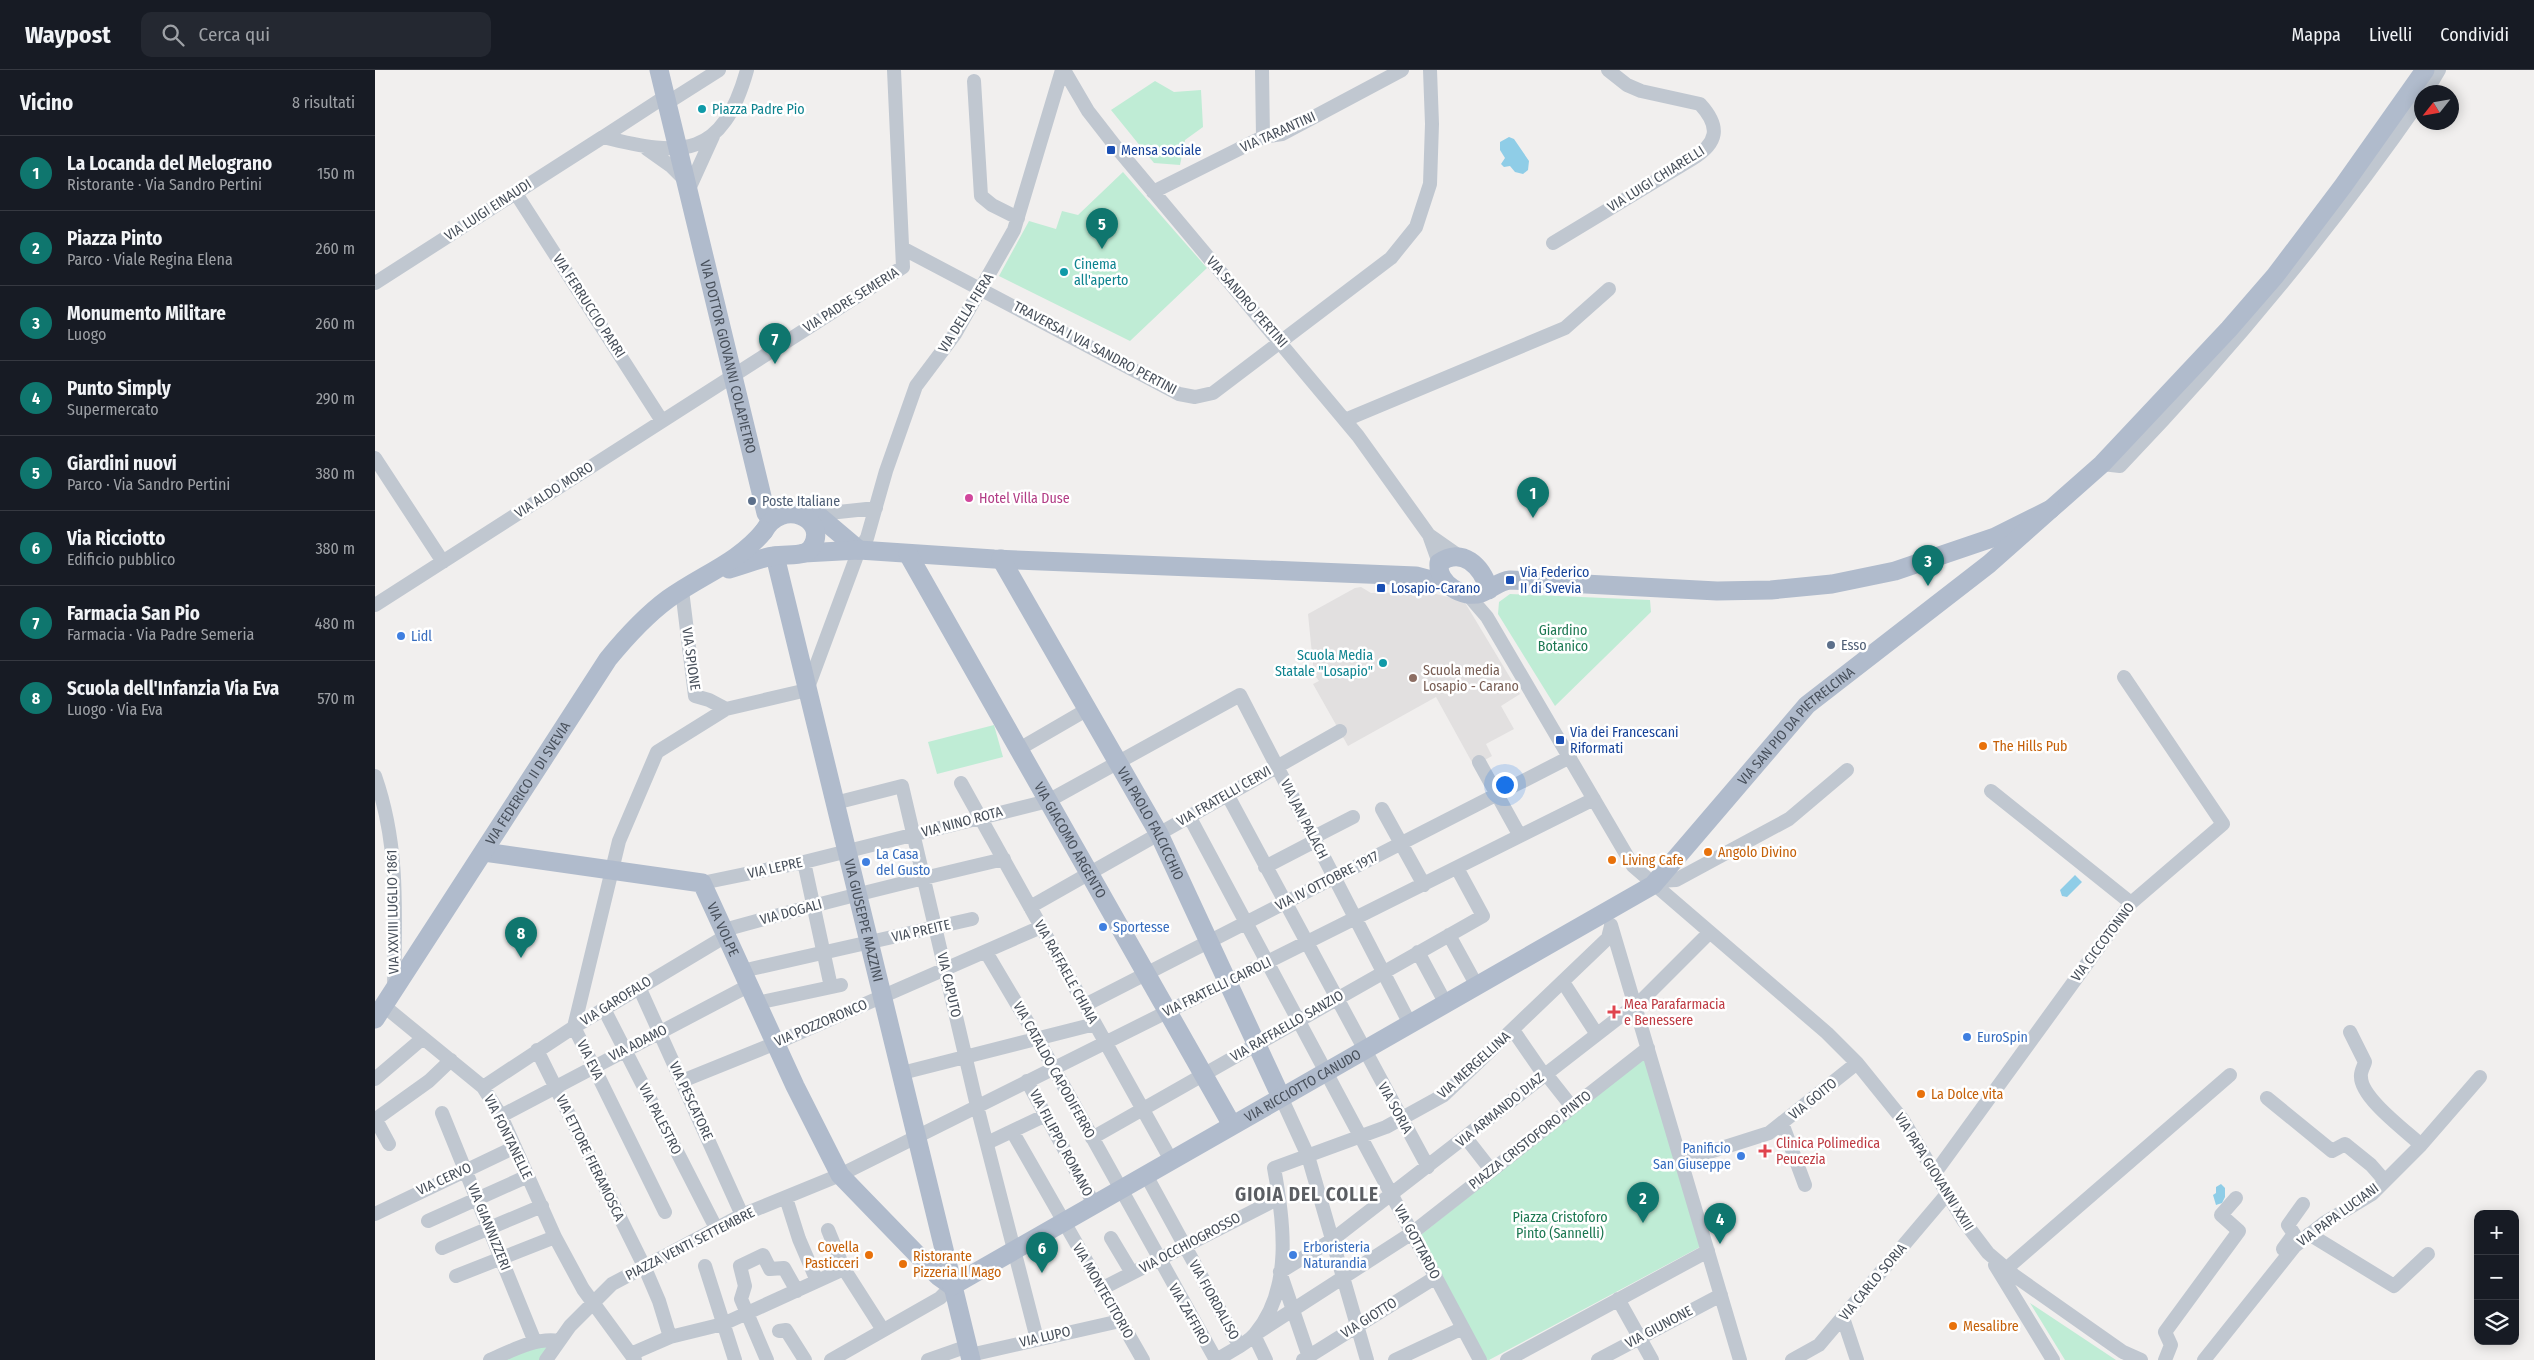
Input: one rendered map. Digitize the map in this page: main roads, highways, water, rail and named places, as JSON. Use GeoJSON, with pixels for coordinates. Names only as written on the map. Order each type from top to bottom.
{"type":"FeatureCollection","features":[{"type":"Feature","properties":{"kind":"main road","name":"VIA DOTTOR GIOVANNI COLAPIETRO"},"geometry":{"type":"LineString","coordinates":[[659,70],[766,514],[767,525]]}},
{"type":"Feature","properties":{"kind":"main road"},"geometry":{"type":"LineString","coordinates":[[859,550],[821,517],[801,514],[780,516],[767,525],[767,547],[775,556],[859,550],[1001,559],[1416,576],[1441,572],[1469,595],[1497,585],[1717,591],[1771,590],[1861,580],[1895,571],[1995,537],[2051,509],[2102,464],[2180,383],[2275,276],[2349,178],[2425,70]]}},
{"type":"Feature","properties":{"kind":"main road","name":"VIA SAN PIO DA PIETRELCINA"},"geometry":{"type":"LineString","coordinates":[[1655,883],[1807,705],[1989,564],[2051,509]]}},
{"type":"Feature","properties":{"kind":"main road"},"geometry":{"type":"LineString","coordinates":[[801,514],[810,522],[815,537],[813,546],[803,553]]}},
{"type":"Feature","properties":{"kind":"main road","name":"VIA FEDERICO II DI SVEVIA"},"geometry":{"type":"LineString","coordinates":[[379,1012],[608,659],[641,621],[682,590],[710,575],[744,552],[767,525]]}},
{"type":"Feature","properties":{"kind":"main road","name":"VIA GIACOMO ARGENTO"},"geometry":{"type":"LineString","coordinates":[[909,554],[1232,1125]]}},
{"type":"Feature","properties":{"kind":"main road","name":"VIA FEDERICO II DI SVEVIA"},"geometry":{"type":"LineString","coordinates":[[710,575],[775,556]]}},
{"type":"Feature","properties":{"kind":"main road","name":"VIA GIUSEPPE MAZZINI"},"geometry":{"type":"LineString","coordinates":[[775,556],[970,1354]]}},
{"type":"Feature","properties":{"kind":"main road"},"geometry":{"type":"LineString","coordinates":[[1441,572],[1447,557],[1459,556],[1467,558],[1477,565],[1497,585]]}},
{"type":"Feature","properties":{"kind":"main road","name":"VIA PAOLO FALCICCHIO"},"geometry":{"type":"LineString","coordinates":[[1001,559],[1159,834],[1281,1097]]}},
{"type":"Feature","properties":{"kind":"main road","name":"VIA VOLPE"},"geometry":{"type":"LineString","coordinates":[[484,852],[702,884],[840,1175],[938,1276],[952,1286]]}},
{"type":"Feature","properties":{"kind":"main road","name":"VIA RICCIOTTO CANUDO"},"geometry":{"type":"LineString","coordinates":[[952,1286],[1477,986],[1607,920],[1655,883]]}},
{"type":"Feature","properties":{"kind":"water"},"geometry":{"type":"Polygon","coordinates":[[[1509,137],[1514,139],[1529,161],[1528,170],[1523,174],[1515,172],[1510,166],[1504,167],[1501,164],[1505,158],[1500,150],[1500,142],[1509,137]]]}},
{"type":"Feature","properties":{"kind":"water"},"geometry":{"type":"Polygon","coordinates":[[[2075,875],[2082,882],[2067,897],[2062,896],[2060,890],[2075,875]]]}},
{"type":"Feature","properties":{"kind":"water"},"geometry":{"type":"Polygon","coordinates":[[[2221,1184],[2225,1188],[2225,1197],[2222,1203],[2216,1205],[2213,1195],[2216,1193],[2216,1187],[2221,1184]]]}},
{"type":"Feature","properties":{"kind":"place","name":"Piazza Padre Pio"},"geometry":{"type":"Point","coordinates":[702,109]}},
{"type":"Feature","properties":{"kind":"place","name":"Mensa sociale"},"geometry":{"type":"Point","coordinates":[1111,150]}},
{"type":"Feature","properties":{"kind":"place","name":"Giardini nuovi"},"geometry":{"type":"Point","coordinates":[1102,249]}},
{"type":"Feature","properties":{"kind":"place","name":"Cinema all'aperto"},"geometry":{"type":"Point","coordinates":[1064,272]}},
{"type":"Feature","properties":{"kind":"place","name":"Farmacia San Pio"},"geometry":{"type":"Point","coordinates":[775,364]}},
{"type":"Feature","properties":{"kind":"place","name":"Hotel Villa Duse"},"geometry":{"type":"Point","coordinates":[969,498]}},
{"type":"Feature","properties":{"kind":"place","name":"Poste Italiane"},"geometry":{"type":"Point","coordinates":[752,501]}},
{"type":"Feature","properties":{"kind":"place","name":"La Locanda del Melograno"},"geometry":{"type":"Point","coordinates":[1533,518]}},
{"type":"Feature","properties":{"kind":"place","name":"Via Federico II di Svevia"},"geometry":{"type":"Point","coordinates":[1510,580]}},
{"type":"Feature","properties":{"kind":"place","name":"Monumento Militare"},"geometry":{"type":"Point","coordinates":[1928,586]}},
{"type":"Feature","properties":{"kind":"place","name":"Losapio-Carano"},"geometry":{"type":"Point","coordinates":[1381,588]}},
{"type":"Feature","properties":{"kind":"place","name":"Lidl"},"geometry":{"type":"Point","coordinates":[401,636]}},
{"type":"Feature","properties":{"kind":"place","name":"Esso"},"geometry":{"type":"Point","coordinates":[1831,645]}},
{"type":"Feature","properties":{"kind":"place","name":"Scuola Media Statale \"Losapio\""},"geometry":{"type":"Point","coordinates":[1383,663]}},
{"type":"Feature","properties":{"kind":"place","name":"Scuola media Losapio - Carano"},"geometry":{"type":"Point","coordinates":[1413,678]}},
{"type":"Feature","properties":{"kind":"place","name":"Via dei Francescani Riformati"},"geometry":{"type":"Point","coordinates":[1560,740]}},
{"type":"Feature","properties":{"kind":"place","name":"The Hills Pub"},"geometry":{"type":"Point","coordinates":[1983,746]}},
{"type":"Feature","properties":{"kind":"place","name":"Angolo Divino"},"geometry":{"type":"Point","coordinates":[1708,852]}},
{"type":"Feature","properties":{"kind":"place","name":"Living Cafe"},"geometry":{"type":"Point","coordinates":[1612,860]}},
{"type":"Feature","properties":{"kind":"place","name":"La Casa del Gusto"},"geometry":{"type":"Point","coordinates":[866,862]}},
{"type":"Feature","properties":{"kind":"place","name":"Sportesse"},"geometry":{"type":"Point","coordinates":[1103,927]}},
{"type":"Feature","properties":{"kind":"place","name":"Scuola dell'Infanzia Via Eva"},"geometry":{"type":"Point","coordinates":[521,958]}},
{"type":"Feature","properties":{"kind":"place","name":"Mea Parafarmacia e Benessere"},"geometry":{"type":"Point","coordinates":[1614,1012]}},
{"type":"Feature","properties":{"kind":"place","name":"EuroSpin"},"geometry":{"type":"Point","coordinates":[1967,1037]}},
{"type":"Feature","properties":{"kind":"place","name":"La Dolce vita"},"geometry":{"type":"Point","coordinates":[1921,1094]}},
{"type":"Feature","properties":{"kind":"place","name":"Clinica Polimedica Peucezia"},"geometry":{"type":"Point","coordinates":[1765,1151]}},
{"type":"Feature","properties":{"kind":"place","name":"Panificio San Giuseppe"},"geometry":{"type":"Point","coordinates":[1741,1156]}},
{"type":"Feature","properties":{"kind":"place","name":"Piazza Pinto"},"geometry":{"type":"Point","coordinates":[1643,1223]}},
{"type":"Feature","properties":{"kind":"place","name":"Punto Simply"},"geometry":{"type":"Point","coordinates":[1720,1244]}},
{"type":"Feature","properties":{"kind":"place","name":"Covella Pasticceri"},"geometry":{"type":"Point","coordinates":[869,1255]}},
{"type":"Feature","properties":{"kind":"place","name":"Erboristeria Naturandia"},"geometry":{"type":"Point","coordinates":[1293,1255]}},
{"type":"Feature","properties":{"kind":"place","name":"Ristorante Pizzeria Il Mago"},"geometry":{"type":"Point","coordinates":[903,1264]}},
{"type":"Feature","properties":{"kind":"place","name":"Via Ricciotto"},"geometry":{"type":"Point","coordinates":[1042,1273]}},
{"type":"Feature","properties":{"kind":"place","name":"Mesalibre"},"geometry":{"type":"Point","coordinates":[1953,1326]}},
{"type":"Feature","properties":{"kind":"district","name":"GIOIA DEL COLLE"},"geometry":{"type":"Point","coordinates":[1307,1194]}},
{"type":"Feature","properties":{"kind":"park label","name":"Giardino Botanico"},"geometry":{"type":"Point","coordinates":[1563,638]}},
{"type":"Feature","properties":{"kind":"park label","name":"Piazza Cristoforo Pinto (Sannelli)"},"geometry":{"type":"Point","coordinates":[1560,1226]}}]}
